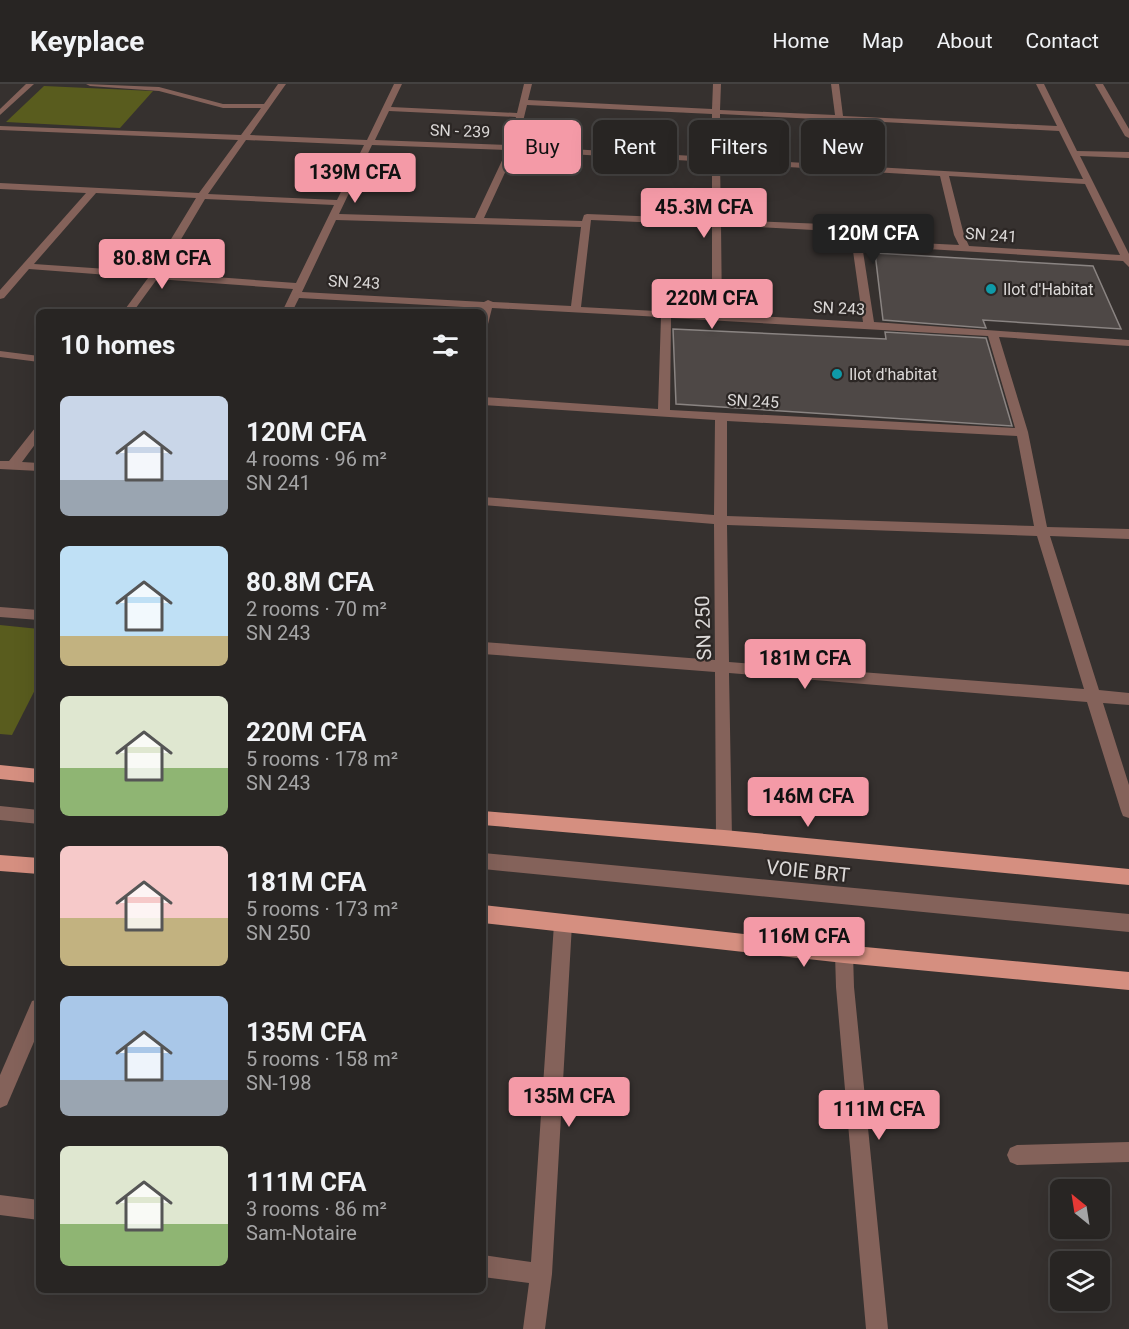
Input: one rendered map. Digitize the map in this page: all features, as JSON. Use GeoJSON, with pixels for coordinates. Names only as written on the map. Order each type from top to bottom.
{"type":"FeatureCollection","features":[{"type":"Feature","properties":{"kind":"main road"},"geometry":{"type":"LineString","coordinates":[[0,772],[36,776]]}},
{"type":"Feature","properties":{"kind":"main road"},"geometry":{"type":"LineString","coordinates":[[486,818],[724,838],[1129,877]]}},
{"type":"Feature","properties":{"kind":"main road"},"geometry":{"type":"LineString","coordinates":[[0,863],[36,866]]}},
{"type":"Feature","properties":{"kind":"main road"},"geometry":{"type":"LineString","coordinates":[[486,915],[844,954],[1129,981]]}},
{"type":"Feature","properties":{"kind":"street"},"geometry":{"type":"LineString","coordinates":[[0,113],[30,84]]}},
{"type":"Feature","properties":{"kind":"street"},"geometry":{"type":"LineString","coordinates":[[90,84],[138,86],[170,91],[223,106],[268,106]]}},
{"type":"Feature","properties":{"kind":"street"},"geometry":{"type":"LineString","coordinates":[[130,309],[154,276],[202,196],[282,84]]}},
{"type":"Feature","properties":{"kind":"street"},"geometry":{"type":"LineString","coordinates":[[288,309],[398,84]]}},
{"type":"Feature","properties":{"kind":"street"},"geometry":{"type":"LineString","coordinates":[[518,120],[528,84]]}},
{"type":"Feature","properties":{"kind":"street"},"geometry":{"type":"LineString","coordinates":[[716,120],[717,84]]}},
{"type":"Feature","properties":{"kind":"street"},"geometry":{"type":"LineString","coordinates":[[523,102],[716,111],[840,120],[835,84]]}},
{"type":"Feature","properties":{"kind":"street"},"geometry":{"type":"LineString","coordinates":[[1040,84],[1127,261]]}},
{"type":"Feature","properties":{"kind":"street"},"geometry":{"type":"LineString","coordinates":[[1099,84],[1125,122],[1129,136]]}},
{"type":"Feature","properties":{"kind":"street"},"geometry":{"type":"LineString","coordinates":[[386,109],[519,115]]}},
{"type":"Feature","properties":{"kind":"street"},"geometry":{"type":"LineString","coordinates":[[885,122],[1062,129]]}},
{"type":"Feature","properties":{"kind":"street","name":"SN - 239"},"geometry":{"type":"LineString","coordinates":[[0,128],[504,148]]}},
{"type":"Feature","properties":{"kind":"street","name":"SN - 239"},"geometry":{"type":"LineString","coordinates":[[581,152],[689,158]]}},
{"type":"Feature","properties":{"kind":"street"},"geometry":{"type":"LineString","coordinates":[[1075,153],[1129,155]]}},
{"type":"Feature","properties":{"kind":"street"},"geometry":{"type":"LineString","coordinates":[[478,221],[504,165]]}},
{"type":"Feature","properties":{"kind":"street","name":"SN - 239"},"geometry":{"type":"LineString","coordinates":[[789,165],[1090,182]]}},
{"type":"Feature","properties":{"kind":"street"},"geometry":{"type":"LineString","coordinates":[[716,174],[718,223],[717,316]]}},
{"type":"Feature","properties":{"kind":"street"},"geometry":{"type":"LineString","coordinates":[[944,174],[959,235],[966,249]]}},
{"type":"Feature","properties":{"kind":"street"},"geometry":{"type":"LineString","coordinates":[[0,186],[341,203]]}},
{"type":"Feature","properties":{"kind":"street"},"geometry":{"type":"LineString","coordinates":[[0,296],[93,191]]}},
{"type":"Feature","properties":{"kind":"street"},"geometry":{"type":"LineString","coordinates":[[335,217],[586,224]]}},
{"type":"Feature","properties":{"kind":"street"},"geometry":{"type":"LineString","coordinates":[[576,308],[587,217],[849,228],[855,231],[854,242],[869,325]]}},
{"type":"Feature","properties":{"kind":"street","name":"SN 241"},"geometry":{"type":"LineString","coordinates":[[854,242],[1127,261]]}},
{"type":"Feature","properties":{"kind":"street","name":"SN 243"},"geometry":{"type":"LineString","coordinates":[[25,266],[298,290],[1129,343]]}},
{"type":"Feature","properties":{"kind":"street"},"geometry":{"type":"LineString","coordinates":[[486,311],[488,303]]}},
{"type":"Feature","properties":{"kind":"street"},"geometry":{"type":"LineString","coordinates":[[664,412],[666,314]]}},
{"type":"Feature","properties":{"kind":"street"},"geometry":{"type":"LineString","coordinates":[[993,334],[1022,432],[1041,529],[1129,811]]}},
{"type":"Feature","properties":{"kind":"street"},"geometry":{"type":"LineString","coordinates":[[0,354],[36,359]]}},
{"type":"Feature","properties":{"kind":"street","name":"SN 245"},"geometry":{"type":"LineString","coordinates":[[486,400],[721,417],[1022,432]]}},
{"type":"Feature","properties":{"kind":"street","name":"SN 250"},"geometry":{"type":"LineString","coordinates":[[721,417],[719,520],[724,667],[724,838]]}},
{"type":"Feature","properties":{"kind":"street"},"geometry":{"type":"LineString","coordinates":[[6,466],[36,434]]}},
{"type":"Feature","properties":{"kind":"street"},"geometry":{"type":"LineString","coordinates":[[6,466],[36,467]]}},
{"type":"Feature","properties":{"kind":"street"},"geometry":{"type":"LineString","coordinates":[[486,501],[719,520],[1041,529],[1129,534]]}},
{"type":"Feature","properties":{"kind":"street"},"geometry":{"type":"LineString","coordinates":[[0,612],[36,615]]}},
{"type":"Feature","properties":{"kind":"street"},"geometry":{"type":"LineString","coordinates":[[486,648],[1129,699]]}},
{"type":"Feature","properties":{"kind":"street"},"geometry":{"type":"LineString","coordinates":[[0,813],[36,817]]}},
{"type":"Feature","properties":{"kind":"street","name":"VOIE BRT"},"geometry":{"type":"LineString","coordinates":[[486,861],[1129,923]]}},
{"type":"Feature","properties":{"kind":"street"},"geometry":{"type":"LineString","coordinates":[[534,1329],[541,1274],[564,924]]}},
{"type":"Feature","properties":{"kind":"street"},"geometry":{"type":"LineString","coordinates":[[844,954],[845,987],[877,1329]]}},
{"type":"Feature","properties":{"kind":"street"},"geometry":{"type":"LineString","coordinates":[[0,1098],[36,1015]]}},
{"type":"Feature","properties":{"kind":"street"},"geometry":{"type":"LineString","coordinates":[[1017,1155],[1129,1152]]}},
{"type":"Feature","properties":{"kind":"street"},"geometry":{"type":"LineString","coordinates":[[0,1205],[36,1210]]}},
{"type":"Feature","properties":{"kind":"street"},"geometry":{"type":"LineString","coordinates":[[486,1266],[541,1274]]}},
{"type":"Feature","properties":{"kind":"shaded area"},"geometry":{"type":"Polygon","coordinates":[[[44,86],[153,91],[120,128],[6,122],[44,86]]]}},
{"type":"Feature","properties":{"kind":"shaded area"},"geometry":{"type":"Polygon","coordinates":[[[0,625],[36,629],[36,688],[12,735],[0,734],[0,625]]]}},
{"type":"Feature","properties":{"kind":"building","name":"Ilot d'Habitat"},"geometry":{"type":"Polygon","coordinates":[[[875,253],[1093,266],[1121,329],[983,320],[986,328],[883,320],[875,253]]]}},
{"type":"Feature","properties":{"kind":"building","name":"Ilot d'habitat"},"geometry":{"type":"Polygon","coordinates":[[[673,329],[886,339],[885,332],[986,338],[1012,426],[676,404],[673,329]]]}},
{"type":"Feature","properties":{"kind":"place","name":"Ilot d'Habitat"},"geometry":{"type":"Point","coordinates":[991,289]}},
{"type":"Feature","properties":{"kind":"place","name":"Ilot d'habitat"},"geometry":{"type":"Point","coordinates":[837,374]}}]}
